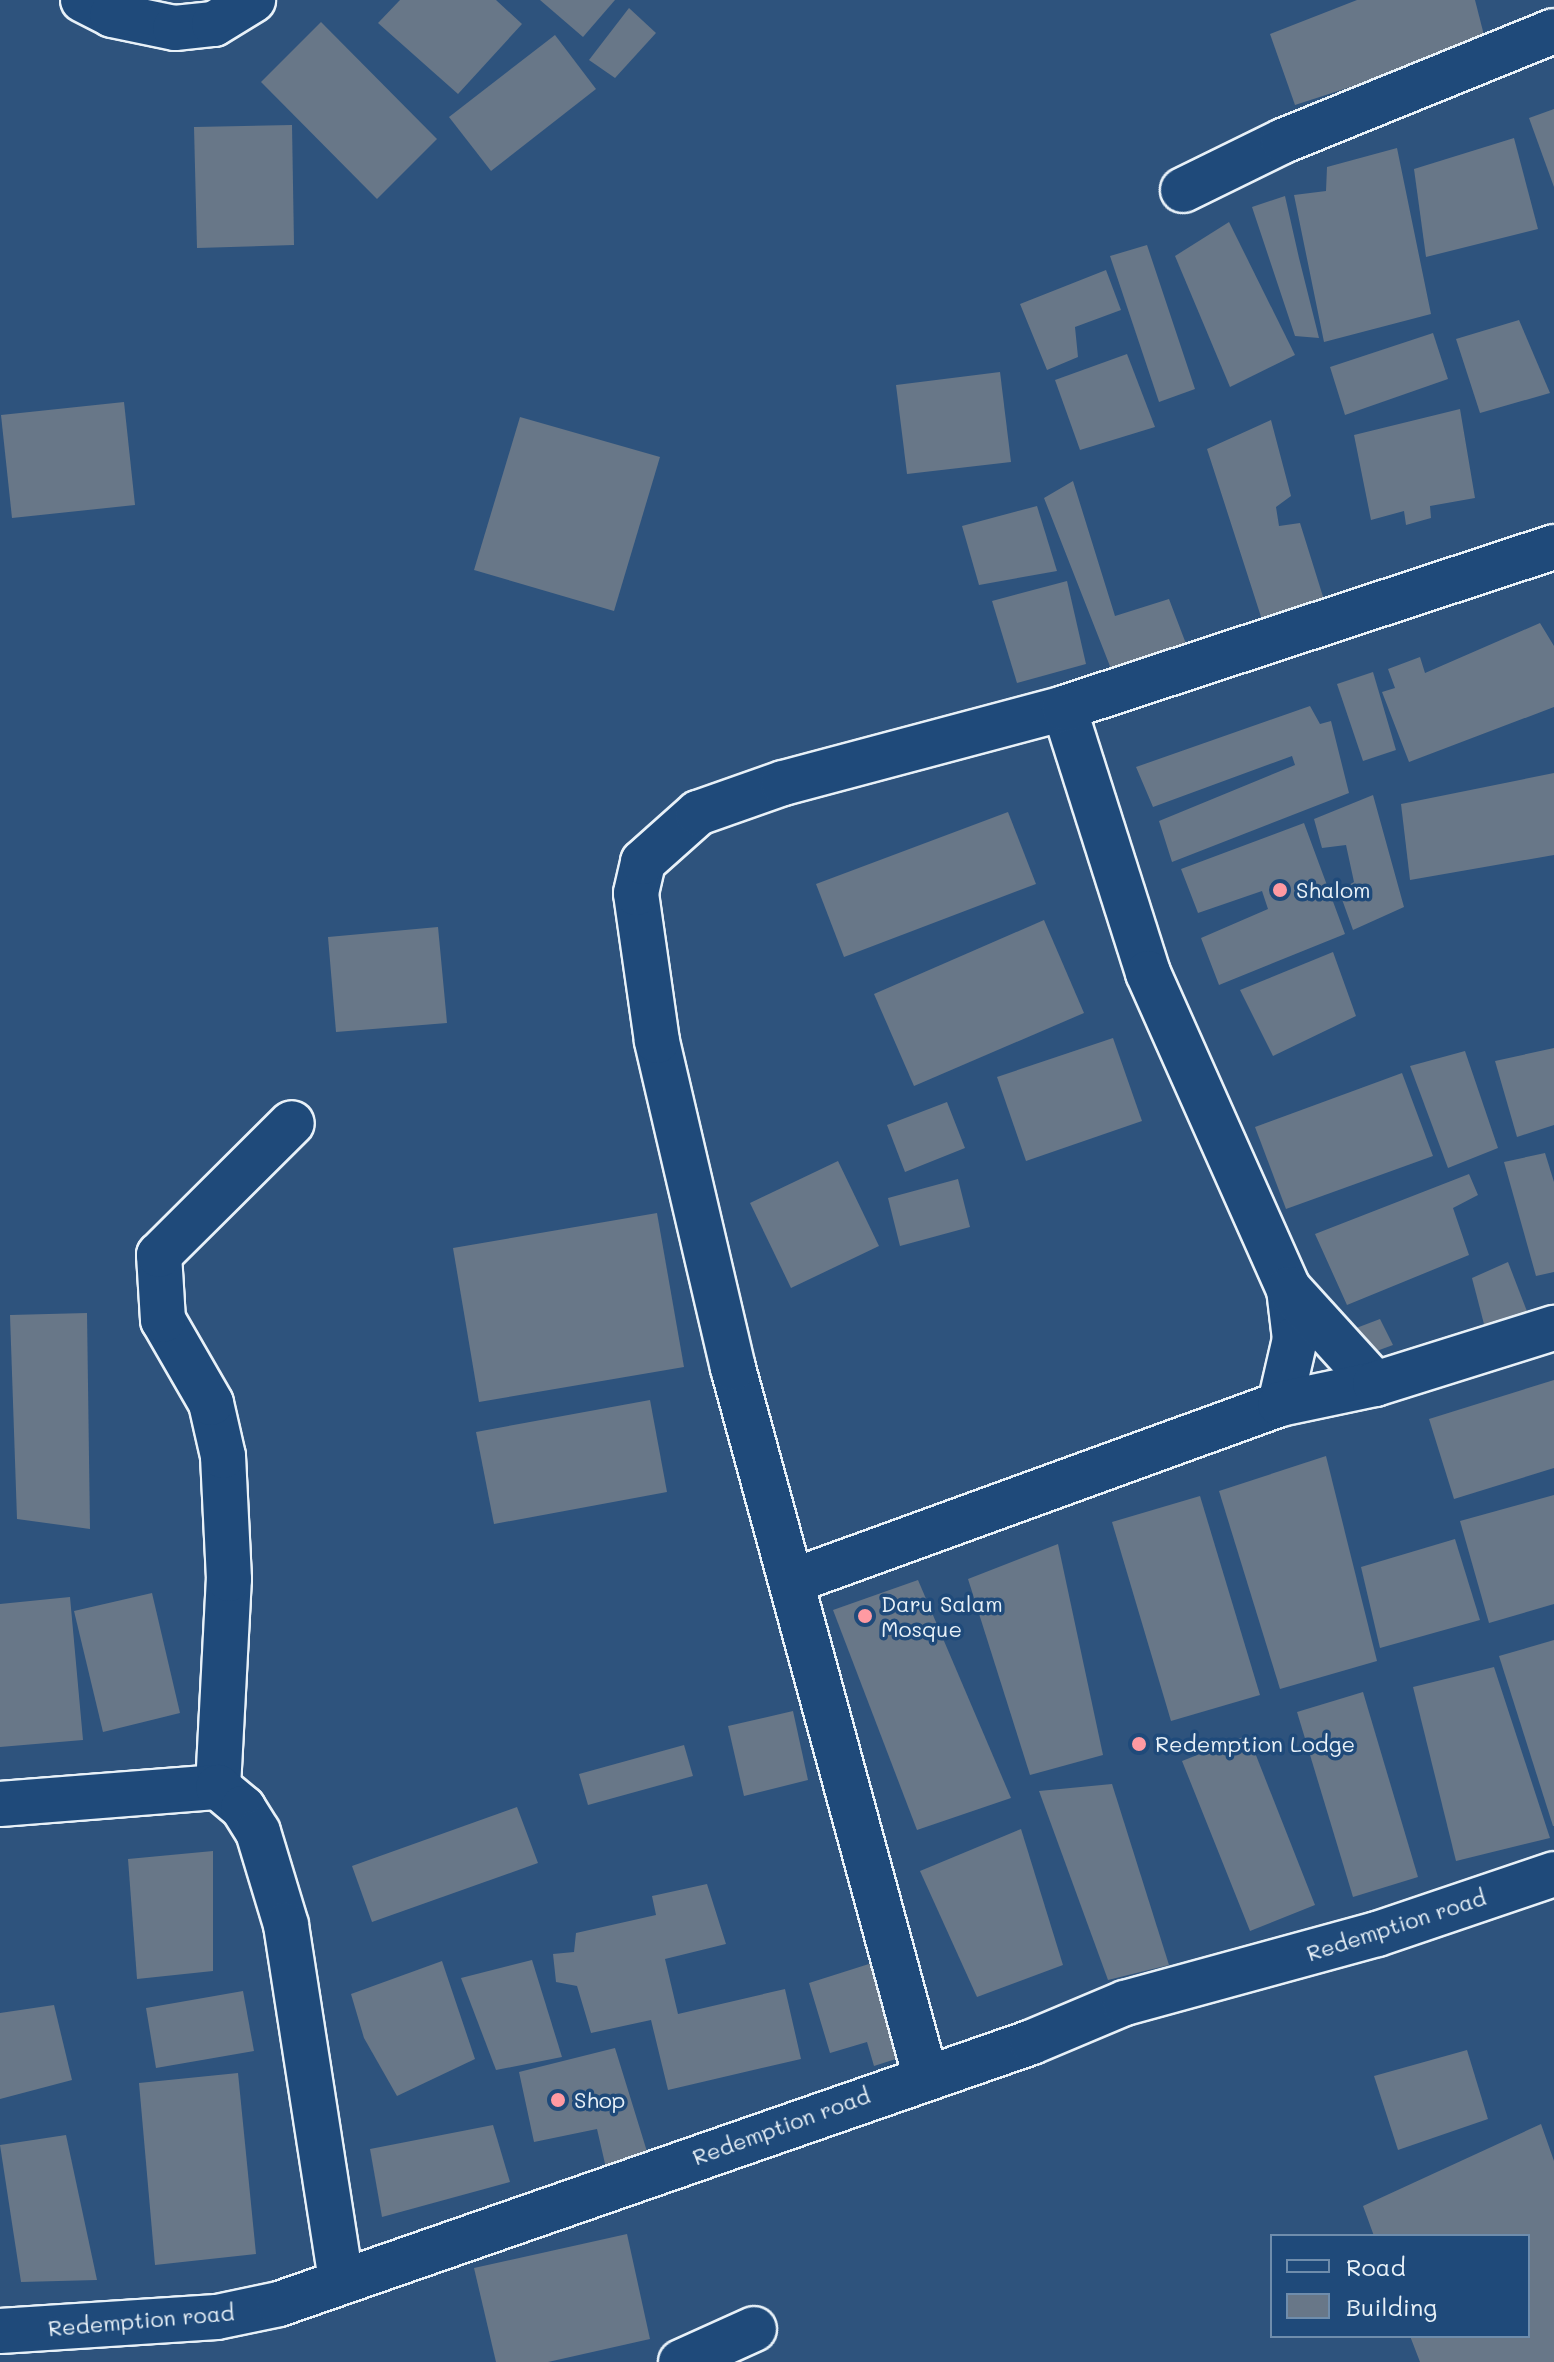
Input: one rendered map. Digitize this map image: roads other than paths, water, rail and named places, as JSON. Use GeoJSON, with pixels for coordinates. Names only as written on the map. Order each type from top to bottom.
{"type":"FeatureCollection","features":[{"type":"Feature","properties":{"kind":"street"},"geometry":{"type":"LineString","coordinates":[[83,0],[112,15],[175,28],[214,24],[253,0]]}},
{"type":"Feature","properties":{"kind":"street"},"geometry":{"type":"LineString","coordinates":[[1183,190],[1283,141],[1554,31]]}},
{"type":"Feature","properties":{"kind":"street"},"geometry":{"type":"LineString","coordinates":[[925,2075],[733,1368],[657,1041],[636,893],[643,862],[670,832],[709,809],[1064,708],[1554,547]]}},
{"type":"Feature","properties":{"kind":"street"},"geometry":{"type":"LineString","coordinates":[[1064,708],[1148,973],[1289,1289],[1295,1339],[1280,1404]]}},
{"type":"Feature","properties":{"kind":"street"},"geometry":{"type":"LineString","coordinates":[[292,1123],[164,1244],[158,1268],[163,1320],[211,1403],[223,1456],[229,1579],[218,1787],[258,1832],[286,1925],[341,2282]]}},
{"type":"Feature","properties":{"kind":"street"},"geometry":{"type":"LineString","coordinates":[[1289,1289],[1375,1384]]}},
{"type":"Feature","properties":{"kind":"street"},"geometry":{"type":"LineString","coordinates":[[793,1581],[1280,1404],[1375,1384],[1554,1328]]}},
{"type":"Feature","properties":{"kind":"street"},"geometry":{"type":"LineString","coordinates":[[0,1804],[218,1787]]}},
{"type":"Feature","properties":{"kind":"street","name":"Redemption road"},"geometry":{"type":"LineString","coordinates":[[0,2331],[217,2317],[341,2282],[1125,2003],[1377,1934],[1554,1874]]}},
{"type":"Feature","properties":{"kind":"street"},"geometry":{"type":"LineString","coordinates":[[681,2362],[754,2329]]}},
{"type":"Feature","properties":{"kind":"place","name":"Shalom"},"geometry":{"type":"Point","coordinates":[1280,890]}},
{"type":"Feature","properties":{"kind":"place","name":"Daru Salam Mosque"},"geometry":{"type":"Point","coordinates":[865,1616]}},
{"type":"Feature","properties":{"kind":"place","name":"Redemption Lodge"},"geometry":{"type":"Point","coordinates":[1139,1744]}},
{"type":"Feature","properties":{"kind":"place","name":"Shop"},"geometry":{"type":"Point","coordinates":[558,2100]}}]}
